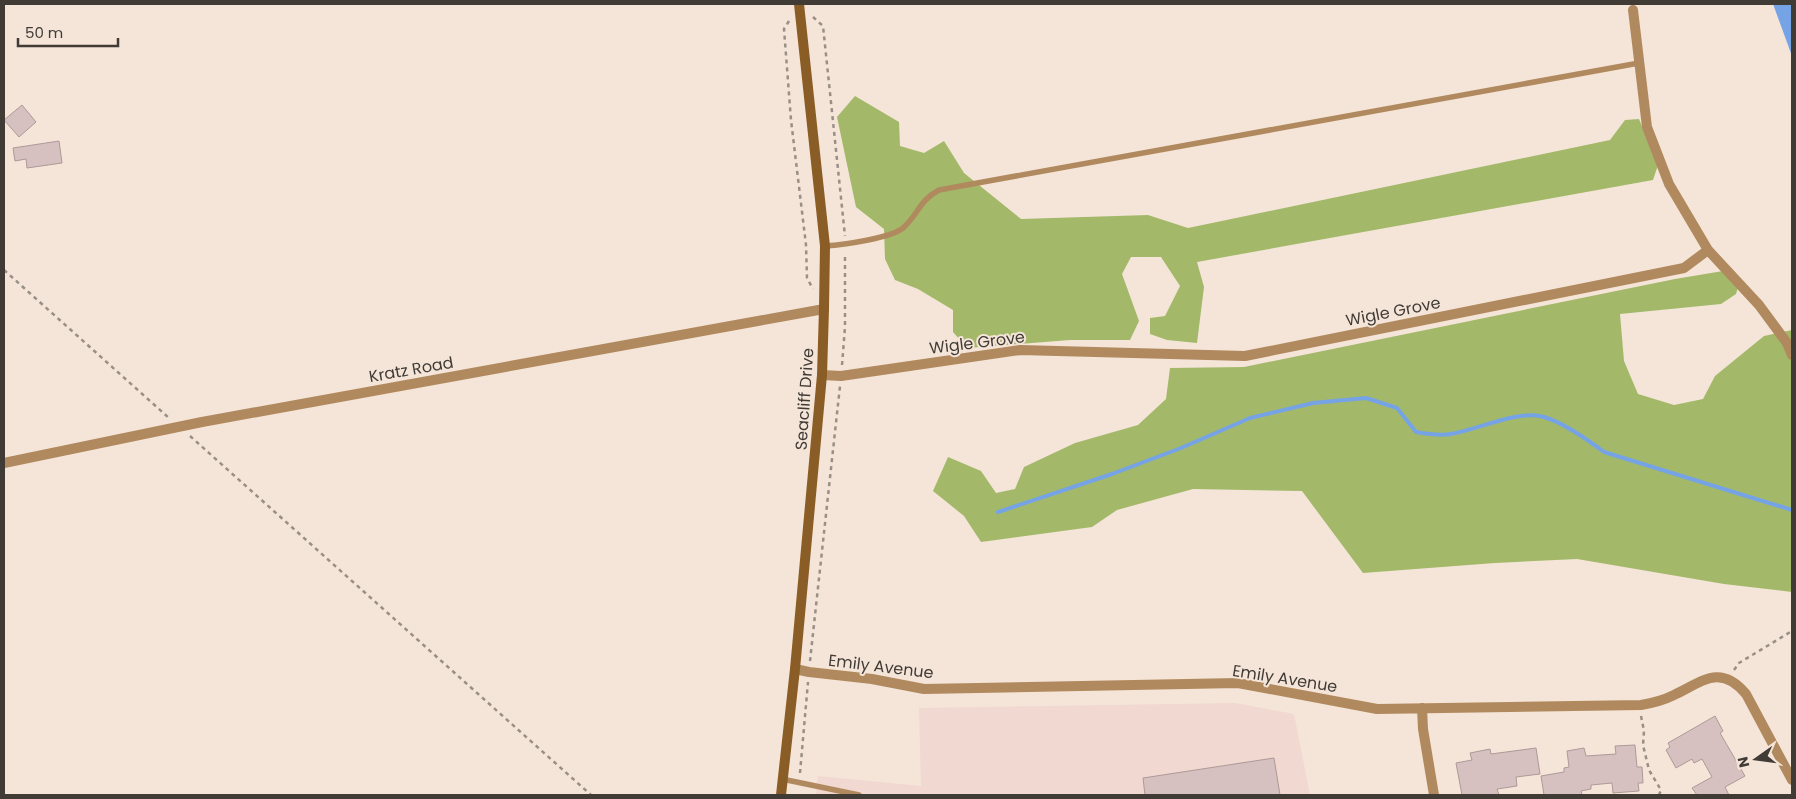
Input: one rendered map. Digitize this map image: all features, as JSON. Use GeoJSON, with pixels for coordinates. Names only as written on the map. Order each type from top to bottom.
{"type":"FeatureCollection","features":[{"type":"Feature","properties":{"kind":"main road","name":"Seacliff Drive"},"geometry":{"type":"LineString","coordinates":[[781,795],[795,669],[822,375],[824,308],[825,246],[799,4]]}},
{"type":"Feature","properties":{"kind":"street"},"geometry":{"type":"LineString","coordinates":[[1633,10],[1647,127],[1669,184],[1708,250],[1759,305],[1786,342],[1792,355]]}},
{"type":"Feature","properties":{"kind":"street","name":"Wigle Grove"},"geometry":{"type":"LineString","coordinates":[[822,375],[841,376],[1020,350],[1245,356],[1684,268],[1708,250]]}},
{"type":"Feature","properties":{"kind":"street","name":"Kratz Road"},"geometry":{"type":"LineString","coordinates":[[4,463],[179,427],[824,308]]}},
{"type":"Feature","properties":{"kind":"street","name":"Emily Avenue"},"geometry":{"type":"LineString","coordinates":[[795,669],[872,679],[924,689],[1238,683],[1377,709],[1641,705],[1664,700],[1706,679],[1721,678],[1732,681]]}},
{"type":"Feature","properties":{"kind":"street"},"geometry":{"type":"LineString","coordinates":[[1732,681],[1746,694],[1792,780]]}},
{"type":"Feature","properties":{"kind":"street"},"geometry":{"type":"LineString","coordinates":[[1422,708],[1423,729],[1434,795]]}},
{"type":"Feature","properties":{"kind":"lane"},"geometry":{"type":"LineString","coordinates":[[825,246],[846,244],[896,232],[904,227],[928,196],[939,190],[1639,63]]}},
{"type":"Feature","properties":{"kind":"lane"},"geometry":{"type":"LineString","coordinates":[[782,779],[859,795]]}},
{"type":"Feature","properties":{"kind":"path"},"geometry":{"type":"LineString","coordinates":[[789,21],[784,29],[791,120],[806,245],[807,278],[824,308]]}},
{"type":"Feature","properties":{"kind":"path"},"geometry":{"type":"LineString","coordinates":[[4,270],[591,795]]}},
{"type":"Feature","properties":{"kind":"path"},"geometry":{"type":"LineString","coordinates":[[1732,681],[1739,662],[1792,631]]}},
{"type":"Feature","properties":{"kind":"path"},"geometry":{"type":"LineString","coordinates":[[1641,705],[1644,745],[1649,770],[1661,790],[1658,795]]}},
{"type":"Feature","properties":{"kind":"shaded area"},"geometry":{"type":"Polygon","coordinates":[[[1235,703],[1294,714],[1310,795],[816,795],[818,776],[921,786],[919,708],[1235,703]]]}},
{"type":"Feature","properties":{"kind":"green space"},"geometry":{"type":"Polygon","coordinates":[[[855,96],[899,122],[900,146],[924,153],[944,141],[964,173],[1021,219],[1148,215],[1188,228],[1610,140],[1625,120],[1639,119],[1658,165],[1653,180],[1197,262],[1204,287],[1197,343],[1167,340],[1150,334],[1150,318],[1165,316],[1180,286],[1161,257],[1131,257],[1122,274],[1139,321],[1130,340],[1070,340],[967,348],[953,332],[953,310],[918,289],[895,280],[885,259],[884,229],[856,207],[837,117],[855,96]]]}},
{"type":"Feature","properties":{"kind":"green space"},"geometry":{"type":"Polygon","coordinates":[[[1723,271],[1739,284],[1736,294],[1721,304],[1620,314],[1624,361],[1638,394],[1674,405],[1703,399],[1715,376],[1764,336],[1792,330],[1792,592],[1724,584],[1577,559],[1363,573],[1302,491],[1193,489],[1117,510],[1092,527],[981,542],[964,516],[933,491],[948,457],[981,471],[996,493],[1015,489],[1024,467],[1075,443],[1138,425],[1166,399],[1170,368],[1244,367],[1675,279],[1723,271]]]}},
{"type":"Feature","properties":{"kind":"water"},"geometry":{"type":"Polygon","coordinates":[[[1773,4],[1792,4],[1792,56],[1773,4]]]}},
{"type":"Feature","properties":{"kind":"building"},"geometry":{"type":"Polygon","coordinates":[[[22,105],[36,122],[19,137],[4,120],[22,105]]]}},
{"type":"Feature","properties":{"kind":"building"},"geometry":{"type":"Polygon","coordinates":[[[59,141],[62,163],[27,168],[26,159],[15,161],[13,148],[59,141]]]}},
{"type":"Feature","properties":{"kind":"building"},"geometry":{"type":"Polygon","coordinates":[[[1715,716],[1723,731],[1720,733],[1745,776],[1725,787],[1729,795],[1697,795],[1692,788],[1712,777],[1702,759],[1694,763],[1692,759],[1676,768],[1666,750],[1670,747],[1668,743],[1715,716]]]}},
{"type":"Feature","properties":{"kind":"building"},"geometry":{"type":"Polygon","coordinates":[[[1635,745],[1637,767],[1642,767],[1643,783],[1638,783],[1639,791],[1613,793],[1612,783],[1591,785],[1591,789],[1581,791],[1582,795],[1544,795],[1541,776],[1564,772],[1564,768],[1569,767],[1567,751],[1584,748],[1586,756],[1616,754],[1615,746],[1635,745]]]}},
{"type":"Feature","properties":{"kind":"building"},"geometry":{"type":"Polygon","coordinates":[[[1536,748],[1540,774],[1516,777],[1517,786],[1497,789],[1499,795],[1462,795],[1456,763],[1472,760],[1470,753],[1490,749],[1491,754],[1536,748]]]}},
{"type":"Feature","properties":{"kind":"building"},"geometry":{"type":"Polygon","coordinates":[[[1274,758],[1280,795],[1145,795],[1143,778],[1274,758]]]}},
{"type":"Feature","properties":{"kind":"waterway"},"geometry":{"type":"LineString","coordinates":[[998,512],[1112,474],[1181,448],[1250,418],[1313,403],[1366,398],[1397,408],[1416,432],[1429,434],[1451,434],[1523,416],[1534,415],[1544,417],[1568,428],[1604,452],[1792,510]]}}]}
